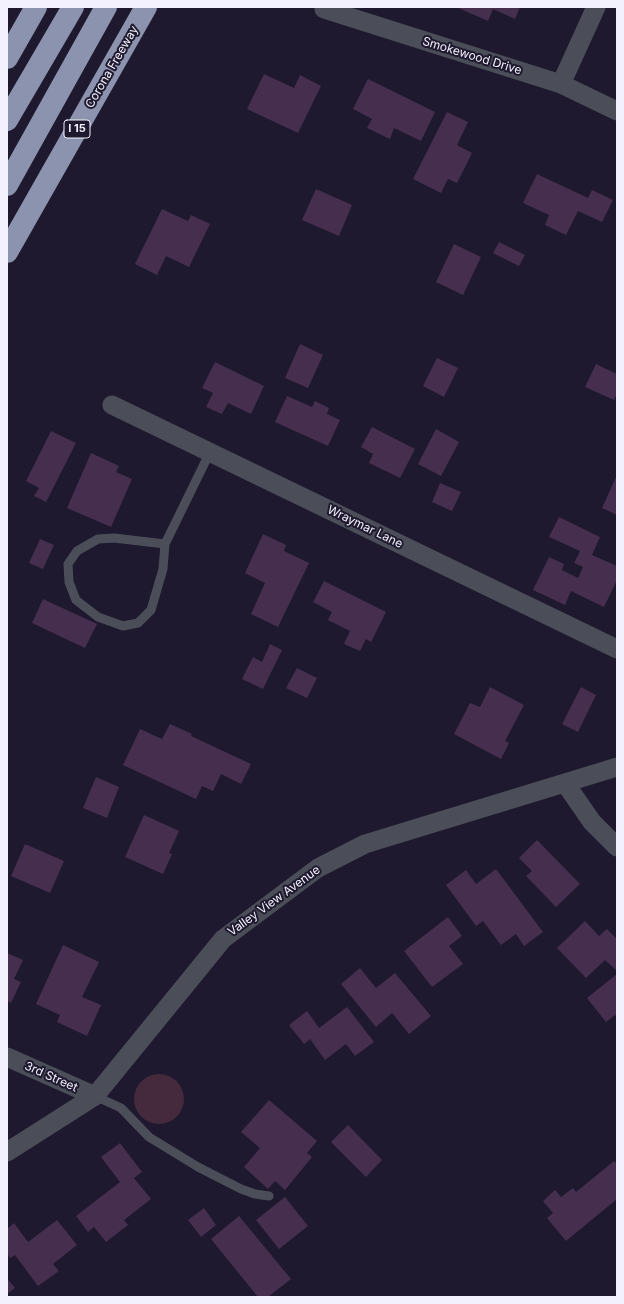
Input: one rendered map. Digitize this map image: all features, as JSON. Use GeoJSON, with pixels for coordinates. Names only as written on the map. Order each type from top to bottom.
{"type":"FeatureCollection","features":[{"type":"Feature","properties":{"kind":"highway"},"geometry":{"type":"LineString","coordinates":[[7,58],[36,7]]}},
{"type":"Feature","properties":{"kind":"highway"},"geometry":{"type":"LineString","coordinates":[[7,120],[73,7]]}},
{"type":"Feature","properties":{"kind":"highway"},"geometry":{"type":"LineString","coordinates":[[7,185],[106,7]]}},
{"type":"Feature","properties":{"kind":"highway","name":"Corona Freeway"},"geometry":{"type":"LineString","coordinates":[[7,252],[146,7]]}},
{"type":"Feature","properties":{"kind":"street"},"geometry":{"type":"LineString","coordinates":[[560,84],[596,7]]}},
{"type":"Feature","properties":{"kind":"street","name":"Smokewood Drive"},"geometry":{"type":"LineString","coordinates":[[324,9],[348,12],[560,84],[617,112]]}},
{"type":"Feature","properties":{"kind":"street","name":"Wraymar Lane"},"geometry":{"type":"LineString","coordinates":[[112,405],[617,649]]}},
{"type":"Feature","properties":{"kind":"street","name":"Valley View Avenue"},"geometry":{"type":"LineString","coordinates":[[7,1152],[95,1096],[223,939],[318,868],[365,844],[617,767]]}},
{"type":"Feature","properties":{"kind":"street"},"geometry":{"type":"LineString","coordinates":[[565,783],[592,822],[617,848]]}},
{"type":"Feature","properties":{"kind":"street","name":"3rd Street"},"geometry":{"type":"LineString","coordinates":[[7,1057],[95,1096]]}},
{"type":"Feature","properties":{"kind":"lane"},"geometry":{"type":"LineString","coordinates":[[165,544],[114,538],[98,539],[77,551],[68,564],[69,582],[76,600],[98,617],[123,626],[138,623],[152,610],[163,569],[165,544],[210,452]]}},
{"type":"Feature","properties":{"kind":"lane"},"geometry":{"type":"LineString","coordinates":[[95,1096],[121,1108],[149,1137],[198,1167],[241,1190],[269,1196]]}},
{"type":"Feature","properties":{"kind":"shaded area"},"geometry":{"type":"Polygon","coordinates":[[[154,1074],[164,1074],[177,1081],[184,1094],[184,1104],[177,1117],[164,1124],[154,1124],[145,1120],[138,1113],[134,1104],[134,1094],[138,1085],[145,1078],[154,1074]]]}},
{"type":"Feature","properties":{"kind":"building"},"geometry":{"type":"Polygon","coordinates":[[[456,7],[520,7],[515,19],[493,9],[488,21],[456,7]]]}},
{"type":"Feature","properties":{"kind":"building"},"geometry":{"type":"Polygon","coordinates":[[[264,74],[294,88],[300,75],[321,86],[298,133],[247,109],[264,74]]]}},
{"type":"Feature","properties":{"kind":"building"},"geometry":{"type":"Polygon","coordinates":[[[368,79],[435,112],[421,141],[394,128],[390,139],[367,128],[372,119],[353,109],[368,79]]]}},
{"type":"Feature","properties":{"kind":"building"},"geometry":{"type":"Polygon","coordinates":[[[447,112],[468,122],[457,145],[472,153],[457,183],[448,179],[441,193],[413,179],[447,112]]]}},
{"type":"Feature","properties":{"kind":"building"},"geometry":{"type":"Polygon","coordinates":[[[537,174],[588,198],[592,190],[613,200],[602,222],[578,211],[566,235],[545,225],[549,215],[523,203],[537,174]]]}},
{"type":"Feature","properties":{"kind":"building"},"geometry":{"type":"Polygon","coordinates":[[[316,189],[352,205],[339,236],[302,220],[316,189]]]}},
{"type":"Feature","properties":{"kind":"building"},"geometry":{"type":"Polygon","coordinates":[[[162,209],[188,221],[191,215],[210,224],[189,267],[166,256],[157,275],[135,264],[162,209]]]}},
{"type":"Feature","properties":{"kind":"building"},"geometry":{"type":"Polygon","coordinates":[[[499,242],[525,255],[519,266],[493,253],[499,242]]]}},
{"type":"Feature","properties":{"kind":"building"},"geometry":{"type":"Polygon","coordinates":[[[454,244],[481,257],[463,295],[436,282],[454,244]]]}},
{"type":"Feature","properties":{"kind":"building"},"geometry":{"type":"Polygon","coordinates":[[[300,344],[323,355],[308,388],[285,378],[300,344]]]}},
{"type":"Feature","properties":{"kind":"building"},"geometry":{"type":"Polygon","coordinates":[[[437,358],[458,368],[444,397],[423,386],[437,358]]]}},
{"type":"Feature","properties":{"kind":"building"},"geometry":{"type":"Polygon","coordinates":[[[215,362],[264,386],[251,414],[228,403],[222,414],[206,407],[213,393],[202,388],[215,362]]]}},
{"type":"Feature","properties":{"kind":"building"},"geometry":{"type":"Polygon","coordinates":[[[596,364],[617,374],[617,394],[614,400],[585,387],[596,364]]]}},
{"type":"Feature","properties":{"kind":"building"},"geometry":{"type":"Polygon","coordinates":[[[287,396],[312,407],[315,401],[329,408],[327,414],[340,420],[328,446],[275,422],[287,396]]]}},
{"type":"Feature","properties":{"kind":"building"},"geometry":{"type":"Polygon","coordinates":[[[372,427],[415,449],[400,478],[369,463],[373,454],[361,447],[372,427]]]}},
{"type":"Feature","properties":{"kind":"building"},"geometry":{"type":"Polygon","coordinates":[[[436,429],[459,442],[441,476],[418,464],[436,429]]]}},
{"type":"Feature","properties":{"kind":"building"},"geometry":{"type":"Polygon","coordinates":[[[51,431],[76,443],[46,502],[34,496],[39,488],[26,481],[51,431]]]}},
{"type":"Feature","properties":{"kind":"building"},"geometry":{"type":"Polygon","coordinates":[[[91,453],[119,466],[116,472],[132,479],[111,527],[67,508],[91,453]]]}},
{"type":"Feature","properties":{"kind":"building"},"geometry":{"type":"Polygon","coordinates":[[[617,475],[617,515],[602,508],[617,475]]]}},
{"type":"Feature","properties":{"kind":"building"},"geometry":{"type":"Polygon","coordinates":[[[440,483],[461,492],[452,511],[432,502],[440,483]]]}},
{"type":"Feature","properties":{"kind":"building"},"geometry":{"type":"Polygon","coordinates":[[[559,517],[600,537],[592,555],[617,566],[617,580],[604,607],[571,591],[565,605],[533,590],[549,557],[564,564],[562,570],[578,578],[583,567],[574,563],[580,551],[549,537],[559,517]]]}},
{"type":"Feature","properties":{"kind":"building"},"geometry":{"type":"Polygon","coordinates":[[[263,534],[286,545],[284,551],[309,563],[278,627],[251,614],[265,583],[245,573],[263,534]]]}},
{"type":"Feature","properties":{"kind":"building"},"geometry":{"type":"Polygon","coordinates":[[[40,539],[54,545],[43,569],[29,563],[40,539]]]}},
{"type":"Feature","properties":{"kind":"building"},"geometry":{"type":"Polygon","coordinates":[[[324,581],[386,612],[371,642],[366,639],[360,651],[344,644],[350,631],[328,620],[332,612],[313,602],[324,581]]]}},
{"type":"Feature","properties":{"kind":"building"},"geometry":{"type":"Polygon","coordinates":[[[43,599],[97,624],[85,648],[32,623],[43,599]]]}},
{"type":"Feature","properties":{"kind":"building"},"geometry":{"type":"Polygon","coordinates":[[[270,644],[282,650],[263,689],[242,679],[253,657],[262,662],[270,644]]]}},
{"type":"Feature","properties":{"kind":"building"},"geometry":{"type":"Polygon","coordinates":[[[297,668],[317,678],[307,698],[286,688],[297,668]]]}},
{"type":"Feature","properties":{"kind":"building"},"geometry":{"type":"Polygon","coordinates":[[[490,687],[524,705],[505,741],[509,743],[501,759],[454,734],[470,703],[480,707],[490,687]]]}},
{"type":"Feature","properties":{"kind":"building"},"geometry":{"type":"Polygon","coordinates":[[[581,687],[596,695],[578,732],[562,724],[581,687]]]}},
{"type":"Feature","properties":{"kind":"building"},"geometry":{"type":"Polygon","coordinates":[[[170,724],[192,734],[191,736],[251,764],[241,784],[221,774],[213,791],[202,786],[196,799],[123,765],[140,729],[162,739],[170,724]]]}},
{"type":"Feature","properties":{"kind":"building"},"geometry":{"type":"Polygon","coordinates":[[[96,777],[119,787],[107,818],[83,808],[96,777]]]}},
{"type":"Feature","properties":{"kind":"building"},"geometry":{"type":"Polygon","coordinates":[[[144,815],[179,831],[169,853],[172,854],[163,874],[125,857],[144,815]]]}},
{"type":"Feature","properties":{"kind":"building"},"geometry":{"type":"Polygon","coordinates":[[[537,840],[580,884],[556,907],[526,876],[532,871],[519,858],[537,840]]]}},
{"type":"Feature","properties":{"kind":"building"},"geometry":{"type":"Polygon","coordinates":[[[25,844],[64,861],[50,893],[11,876],[25,844]]]}},
{"type":"Feature","properties":{"kind":"building"},"geometry":{"type":"Polygon","coordinates":[[[496,869],[543,932],[524,946],[516,934],[501,945],[483,921],[476,926],[446,885],[466,870],[476,884],[496,869]]]}},
{"type":"Feature","properties":{"kind":"building"},"geometry":{"type":"Polygon","coordinates":[[[448,917],[462,936],[449,946],[463,964],[432,987],[404,951],[448,917]]]}},
{"type":"Feature","properties":{"kind":"building"},"geometry":{"type":"Polygon","coordinates":[[[585,921],[599,936],[607,929],[617,939],[616,970],[605,960],[586,978],[557,948],[585,921]]]}},
{"type":"Feature","properties":{"kind":"building"},"geometry":{"type":"Polygon","coordinates":[[[63,945],[99,962],[82,997],[101,1005],[87,1036],[57,1022],[60,1015],[36,1004],[63,945]]]}},
{"type":"Feature","properties":{"kind":"building"},"geometry":{"type":"Polygon","coordinates":[[[7,953],[23,960],[14,979],[21,982],[11,1003],[7,1001],[7,953]]]}},
{"type":"Feature","properties":{"kind":"building"},"geometry":{"type":"Polygon","coordinates":[[[360,968],[376,988],[395,973],[431,1016],[409,1034],[392,1013],[376,1027],[341,984],[360,968]]]}},
{"type":"Feature","properties":{"kind":"building"},"geometry":{"type":"Polygon","coordinates":[[[617,974],[617,1017],[615,1015],[606,1022],[587,998],[617,974]]]}},
{"type":"Feature","properties":{"kind":"building"},"geometry":{"type":"Polygon","coordinates":[[[347,1007],[374,1042],[355,1056],[346,1044],[325,1060],[310,1039],[304,1044],[289,1025],[307,1011],[319,1028],[347,1007]]]}},
{"type":"Feature","properties":{"kind":"building"},"geometry":{"type":"Polygon","coordinates":[[[269,1100],[317,1141],[307,1153],[312,1157],[285,1190],[275,1181],[268,1189],[244,1167],[260,1148],[241,1132],[269,1100]]]}},
{"type":"Feature","properties":{"kind":"building"},"geometry":{"type":"Polygon","coordinates":[[[348,1125],[382,1160],[366,1177],[331,1142],[348,1125]]]}},
{"type":"Feature","properties":{"kind":"building"},"geometry":{"type":"Polygon","coordinates":[[[120,1143],[142,1172],[134,1178],[151,1199],[124,1220],[128,1225],[106,1242],[94,1227],[88,1232],[76,1216],[120,1182],[101,1157],[120,1143]]]}},
{"type":"Feature","properties":{"kind":"building"},"geometry":{"type":"Polygon","coordinates":[[[614,1161],[617,1164],[617,1199],[566,1241],[547,1218],[553,1213],[543,1201],[555,1190],[561,1197],[573,1188],[576,1192],[614,1161]]]}},
{"type":"Feature","properties":{"kind":"building"},"geometry":{"type":"Polygon","coordinates":[[[285,1197],[308,1226],[279,1249],[256,1220],[285,1197]]]}},
{"type":"Feature","properties":{"kind":"building"},"geometry":{"type":"Polygon","coordinates":[[[204,1208],[216,1225],[201,1237],[188,1220],[204,1208]]]}},
{"type":"Feature","properties":{"kind":"building"},"geometry":{"type":"Polygon","coordinates":[[[239,1216],[291,1279],[268,1297],[258,1297],[211,1239],[239,1216]]]}},
{"type":"Feature","properties":{"kind":"building"},"geometry":{"type":"Polygon","coordinates":[[[57,1220],[77,1245],[53,1264],[59,1271],[38,1286],[15,1255],[10,1258],[7,1254],[7,1229],[14,1223],[28,1242],[57,1220]]]}},
{"type":"Feature","properties":{"kind":"building"},"geometry":{"type":"Polygon","coordinates":[[[7,1278],[15,1288],[7,1294],[7,1278]]]}}]}
